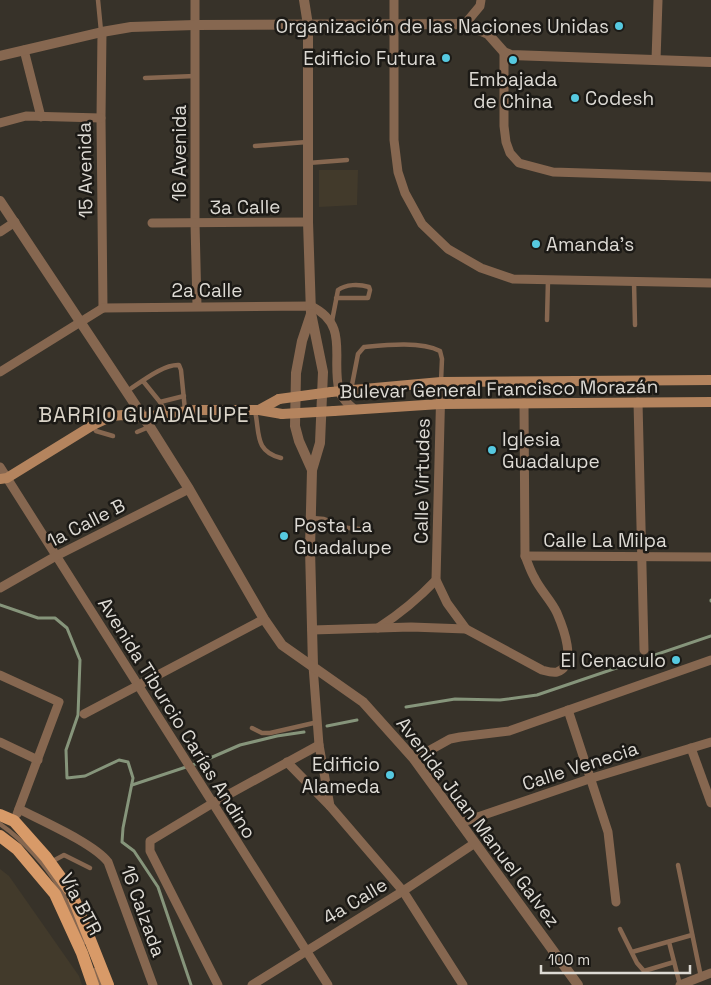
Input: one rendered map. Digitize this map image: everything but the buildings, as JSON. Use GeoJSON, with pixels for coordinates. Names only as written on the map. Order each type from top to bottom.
{"type":"FeatureCollection","features":[{"type":"Feature","properties":{"kind":"main road","name":"Bulevar General Francisco Morazán"},"geometry":{"type":"LineString","coordinates":[[257,410],[279,399],[441,382],[711,380]]}},
{"type":"Feature","properties":{"kind":"main road","name":"Bulevar General Francisco Morazán"},"geometry":{"type":"LineString","coordinates":[[2,480],[93,424],[112,416],[123,414],[144,417],[185,410],[257,410],[282,414],[440,404],[711,402]]}},
{"type":"Feature","properties":{"kind":"main road"},"geometry":{"type":"LineString","coordinates":[[0,814],[14,821],[50,862],[71,892],[108,985]]}},
{"type":"Feature","properties":{"kind":"main road"},"geometry":{"type":"LineString","coordinates":[[0,836],[17,849],[55,894],[82,953],[93,985]]}},
{"type":"Feature","properties":{"kind":"street","name":"16 Avenida"},"geometry":{"type":"LineString","coordinates":[[195,0],[197,306]]}},
{"type":"Feature","properties":{"kind":"street"},"geometry":{"type":"LineString","coordinates":[[304,0],[308,25],[308,222],[311,309],[323,372],[320,443],[312,470],[310,549],[313,666],[319,745],[330,806]]}},
{"type":"Feature","properties":{"kind":"street"},"geometry":{"type":"LineString","coordinates":[[308,25],[312,0]]}},
{"type":"Feature","properties":{"kind":"street"},"geometry":{"type":"LineString","coordinates":[[394,0],[394,140],[398,172],[405,193],[422,224],[448,249],[481,268],[513,278],[711,283]]}},
{"type":"Feature","properties":{"kind":"street"},"geometry":{"type":"LineString","coordinates":[[466,24],[480,6],[481,0]]}},
{"type":"Feature","properties":{"kind":"street"},"geometry":{"type":"LineString","coordinates":[[656,60],[658,0]]}},
{"type":"Feature","properties":{"kind":"street"},"geometry":{"type":"LineString","coordinates":[[0,56],[131,27],[466,24],[488,34],[504,52],[523,56],[711,62]]}},
{"type":"Feature","properties":{"kind":"street","name":"15 Avenida"},"geometry":{"type":"LineString","coordinates":[[102,32],[103,308]]}},
{"type":"Feature","properties":{"kind":"street"},"geometry":{"type":"LineString","coordinates":[[24,50],[41,116]]}},
{"type":"Feature","properties":{"kind":"street"},"geometry":{"type":"LineString","coordinates":[[504,52],[506,142],[510,153],[519,164],[553,172],[711,177]]}},
{"type":"Feature","properties":{"kind":"street"},"geometry":{"type":"LineString","coordinates":[[0,123],[26,116],[101,118]]}},
{"type":"Feature","properties":{"kind":"street","name":"Avenida Juan Manuel Galvez"},"geometry":{"type":"LineString","coordinates":[[0,201],[144,417],[189,489],[264,619],[282,645],[363,702],[414,759],[576,984]]}},
{"type":"Feature","properties":{"kind":"street"},"geometry":{"type":"LineString","coordinates":[[0,232],[15,222]]}},
{"type":"Feature","properties":{"kind":"street","name":"3a Calle"},"geometry":{"type":"LineString","coordinates":[[152,223],[308,222]]}},
{"type":"Feature","properties":{"kind":"street","name":"2a Calle"},"geometry":{"type":"LineString","coordinates":[[103,308],[197,306],[311,309]]}},
{"type":"Feature","properties":{"kind":"street"},"geometry":{"type":"LineString","coordinates":[[0,372],[103,308]]}},
{"type":"Feature","properties":{"kind":"street"},"geometry":{"type":"LineString","coordinates":[[311,309],[324,312],[332,321],[335,331],[335,392],[354,409]]}},
{"type":"Feature","properties":{"kind":"street"},"geometry":{"type":"LineString","coordinates":[[311,309],[296,373],[295,426],[299,441],[312,470]]}},
{"type":"Feature","properties":{"kind":"street","name":"Calle Virtudes"},"geometry":{"type":"LineString","coordinates":[[441,382],[436,580],[447,603],[466,629]]}},
{"type":"Feature","properties":{"kind":"street"},"geometry":{"type":"LineString","coordinates":[[638,402],[644,650]]}},
{"type":"Feature","properties":{"kind":"street"},"geometry":{"type":"LineString","coordinates":[[524,403],[526,556]]}},
{"type":"Feature","properties":{"kind":"street","name":"Avenida Tiburcio Carías Andino"},"geometry":{"type":"LineString","coordinates":[[0,467],[2,480],[56,556],[328,985]]}},
{"type":"Feature","properties":{"kind":"street","name":"1a Calle B"},"geometry":{"type":"LineString","coordinates":[[0,588],[56,556],[189,489]]}},
{"type":"Feature","properties":{"kind":"street","name":"Calle La Milpa"},"geometry":{"type":"LineString","coordinates":[[312,630],[466,629],[542,670],[555,672],[562,669],[568,660],[568,648],[564,632],[556,612],[534,578],[526,556],[711,557]]}},
{"type":"Feature","properties":{"kind":"street"},"geometry":{"type":"LineString","coordinates":[[376,629],[398,616],[436,580]]}},
{"type":"Feature","properties":{"kind":"street"},"geometry":{"type":"LineString","coordinates":[[84,714],[264,619]]}},
{"type":"Feature","properties":{"kind":"street"},"geometry":{"type":"LineString","coordinates":[[414,759],[450,740],[509,731],[711,660]]}},
{"type":"Feature","properties":{"kind":"street"},"geometry":{"type":"LineString","coordinates":[[0,675],[59,702],[14,821]]}},
{"type":"Feature","properties":{"kind":"street"},"geometry":{"type":"LineString","coordinates":[[568,710],[592,778],[608,832],[616,902]]}},
{"type":"Feature","properties":{"kind":"street"},"geometry":{"type":"LineString","coordinates":[[0,742],[38,760]]}},
{"type":"Feature","properties":{"kind":"street","name":"Calle Venecia"},"geometry":{"type":"LineString","coordinates":[[460,823],[592,778],[711,742]]}},
{"type":"Feature","properties":{"kind":"street"},"geometry":{"type":"LineString","coordinates":[[218,985],[150,851],[150,841],[213,803],[319,745]]}},
{"type":"Feature","properties":{"kind":"street"},"geometry":{"type":"LineString","coordinates":[[691,748],[711,803]]}},
{"type":"Feature","properties":{"kind":"street"},"geometry":{"type":"LineString","coordinates":[[287,762],[330,806],[403,891],[463,985]]}},
{"type":"Feature","properties":{"kind":"street","name":"16 Calzada"},"geometry":{"type":"LineString","coordinates":[[19,809],[91,848],[102,855],[108,862],[153,985]]}},
{"type":"Feature","properties":{"kind":"street","name":"4a Calle"},"geometry":{"type":"LineString","coordinates":[[252,985],[403,891],[475,843]]}},
{"type":"Feature","properties":{"kind":"street"},"geometry":{"type":"LineString","coordinates":[[680,985],[711,973]]}},
{"type":"Feature","properties":{"kind":"lane"},"geometry":{"type":"LineString","coordinates":[[98,0],[102,32]]}},
{"type":"Feature","properties":{"kind":"lane"},"geometry":{"type":"LineString","coordinates":[[145,78],[195,76]]}},
{"type":"Feature","properties":{"kind":"lane"},"geometry":{"type":"LineString","coordinates":[[255,146],[308,142]]}},
{"type":"Feature","properties":{"kind":"lane"},"geometry":{"type":"LineString","coordinates":[[308,163],[347,160]]}},
{"type":"Feature","properties":{"kind":"lane"},"geometry":{"type":"LineString","coordinates":[[547,320],[548,280]]}},
{"type":"Feature","properties":{"kind":"lane"},"geometry":{"type":"LineString","coordinates":[[634,282],[635,325]]}},
{"type":"Feature","properties":{"kind":"lane"},"geometry":{"type":"LineString","coordinates":[[332,321],[336,298],[338,290],[348,285],[366,286],[370,290],[368,298],[336,298]]}},
{"type":"Feature","properties":{"kind":"lane"},"geometry":{"type":"LineString","coordinates":[[351,390],[358,354],[364,347],[408,346],[434,348],[440,351],[442,359],[441,382]]}},
{"type":"Feature","properties":{"kind":"lane"},"geometry":{"type":"LineString","coordinates":[[127,391],[172,364],[178,365],[181,370],[185,410]]}},
{"type":"Feature","properties":{"kind":"lane"},"geometry":{"type":"LineString","coordinates":[[143,382],[160,402],[166,413]]}},
{"type":"Feature","properties":{"kind":"lane"},"geometry":{"type":"LineString","coordinates":[[160,402],[184,396]]}},
{"type":"Feature","properties":{"kind":"lane"},"geometry":{"type":"LineString","coordinates":[[257,410],[258,438],[261,447],[281,458]]}},
{"type":"Feature","properties":{"kind":"lane"},"geometry":{"type":"LineString","coordinates":[[93,424],[96,431],[113,436]]}},
{"type":"Feature","properties":{"kind":"lane"},"geometry":{"type":"LineString","coordinates":[[137,432],[150,427]]}},
{"type":"Feature","properties":{"kind":"lane"},"geometry":{"type":"LineString","coordinates":[[311,518],[324,519],[348,528],[360,529]]}},
{"type":"Feature","properties":{"kind":"lane"},"geometry":{"type":"LineString","coordinates":[[252,728],[262,733],[270,733],[318,722]]}},
{"type":"Feature","properties":{"kind":"lane","name":"Vía BTR"},"geometry":{"type":"LineString","coordinates":[[0,824],[14,833],[39,861],[59,888],[88,951],[101,985]]}},
{"type":"Feature","properties":{"kind":"lane"},"geometry":{"type":"LineString","coordinates":[[50,862],[64,855],[90,868]]}},
{"type":"Feature","properties":{"kind":"lane"},"geometry":{"type":"LineString","coordinates":[[678,865],[701,977]]}},
{"type":"Feature","properties":{"kind":"lane"},"geometry":{"type":"LineString","coordinates":[[620,929],[644,971],[674,962]]}},
{"type":"Feature","properties":{"kind":"lane"},"geometry":{"type":"LineString","coordinates":[[632,952],[692,935]]}},
{"type":"Feature","properties":{"kind":"lane"},"geometry":{"type":"LineString","coordinates":[[669,942],[680,985]]}},
{"type":"Feature","properties":{"kind":"shaded area"},"geometry":{"type":"Polygon","coordinates":[[[319,170],[358,170],[357,205],[319,207],[319,170]]]}},
{"type":"Feature","properties":{"kind":"shaded area"},"geometry":{"type":"Polygon","coordinates":[[[0,869],[9,876],[79,976],[82,985],[0,985],[0,869]]]}},
{"type":"Feature","properties":{"kind":"waterway"},"geometry":{"type":"LineString","coordinates":[[0,605],[38,618],[55,618],[67,628],[80,660],[78,715],[66,750],[67,778],[85,776],[119,760],[128,762],[133,778],[122,842],[134,851],[158,887],[191,985]]}},
{"type":"Feature","properties":{"kind":"waterway"},"geometry":{"type":"LineString","coordinates":[[406,707],[455,699],[500,700],[537,695],[711,636]]}},
{"type":"Feature","properties":{"kind":"waterway"},"geometry":{"type":"LineString","coordinates":[[327,726],[357,720]]}},
{"type":"Feature","properties":{"kind":"waterway"},"geometry":{"type":"LineString","coordinates":[[132,785],[201,762],[240,745],[304,732]]}},
{"type":"Feature","properties":{"kind":"place","name":"Organización de las Naciones Unidas"},"geometry":{"type":"Point","coordinates":[619,26]}},
{"type":"Feature","properties":{"kind":"place","name":"Edificio Futura"},"geometry":{"type":"Point","coordinates":[446,58]}},
{"type":"Feature","properties":{"kind":"place","name":"Embajada de China"},"geometry":{"type":"Point","coordinates":[513,60]}},
{"type":"Feature","properties":{"kind":"place","name":"Codesh"},"geometry":{"type":"Point","coordinates":[575,98]}},
{"type":"Feature","properties":{"kind":"place","name":"Amanda's"},"geometry":{"type":"Point","coordinates":[536,244]}},
{"type":"Feature","properties":{"kind":"place","name":"Iglesia Guadalupe"},"geometry":{"type":"Point","coordinates":[492,450]}},
{"type":"Feature","properties":{"kind":"place","name":"Posta La Guadalupe"},"geometry":{"type":"Point","coordinates":[284,536]}},
{"type":"Feature","properties":{"kind":"place","name":"El Cenaculo"},"geometry":{"type":"Point","coordinates":[676,660]}},
{"type":"Feature","properties":{"kind":"place","name":"Edificio Alameda"},"geometry":{"type":"Point","coordinates":[390,775]}},
{"type":"Feature","properties":{"kind":"district","name":"BARRIO GUADALUPE"},"geometry":{"type":"Point","coordinates":[144,414]}}]}
